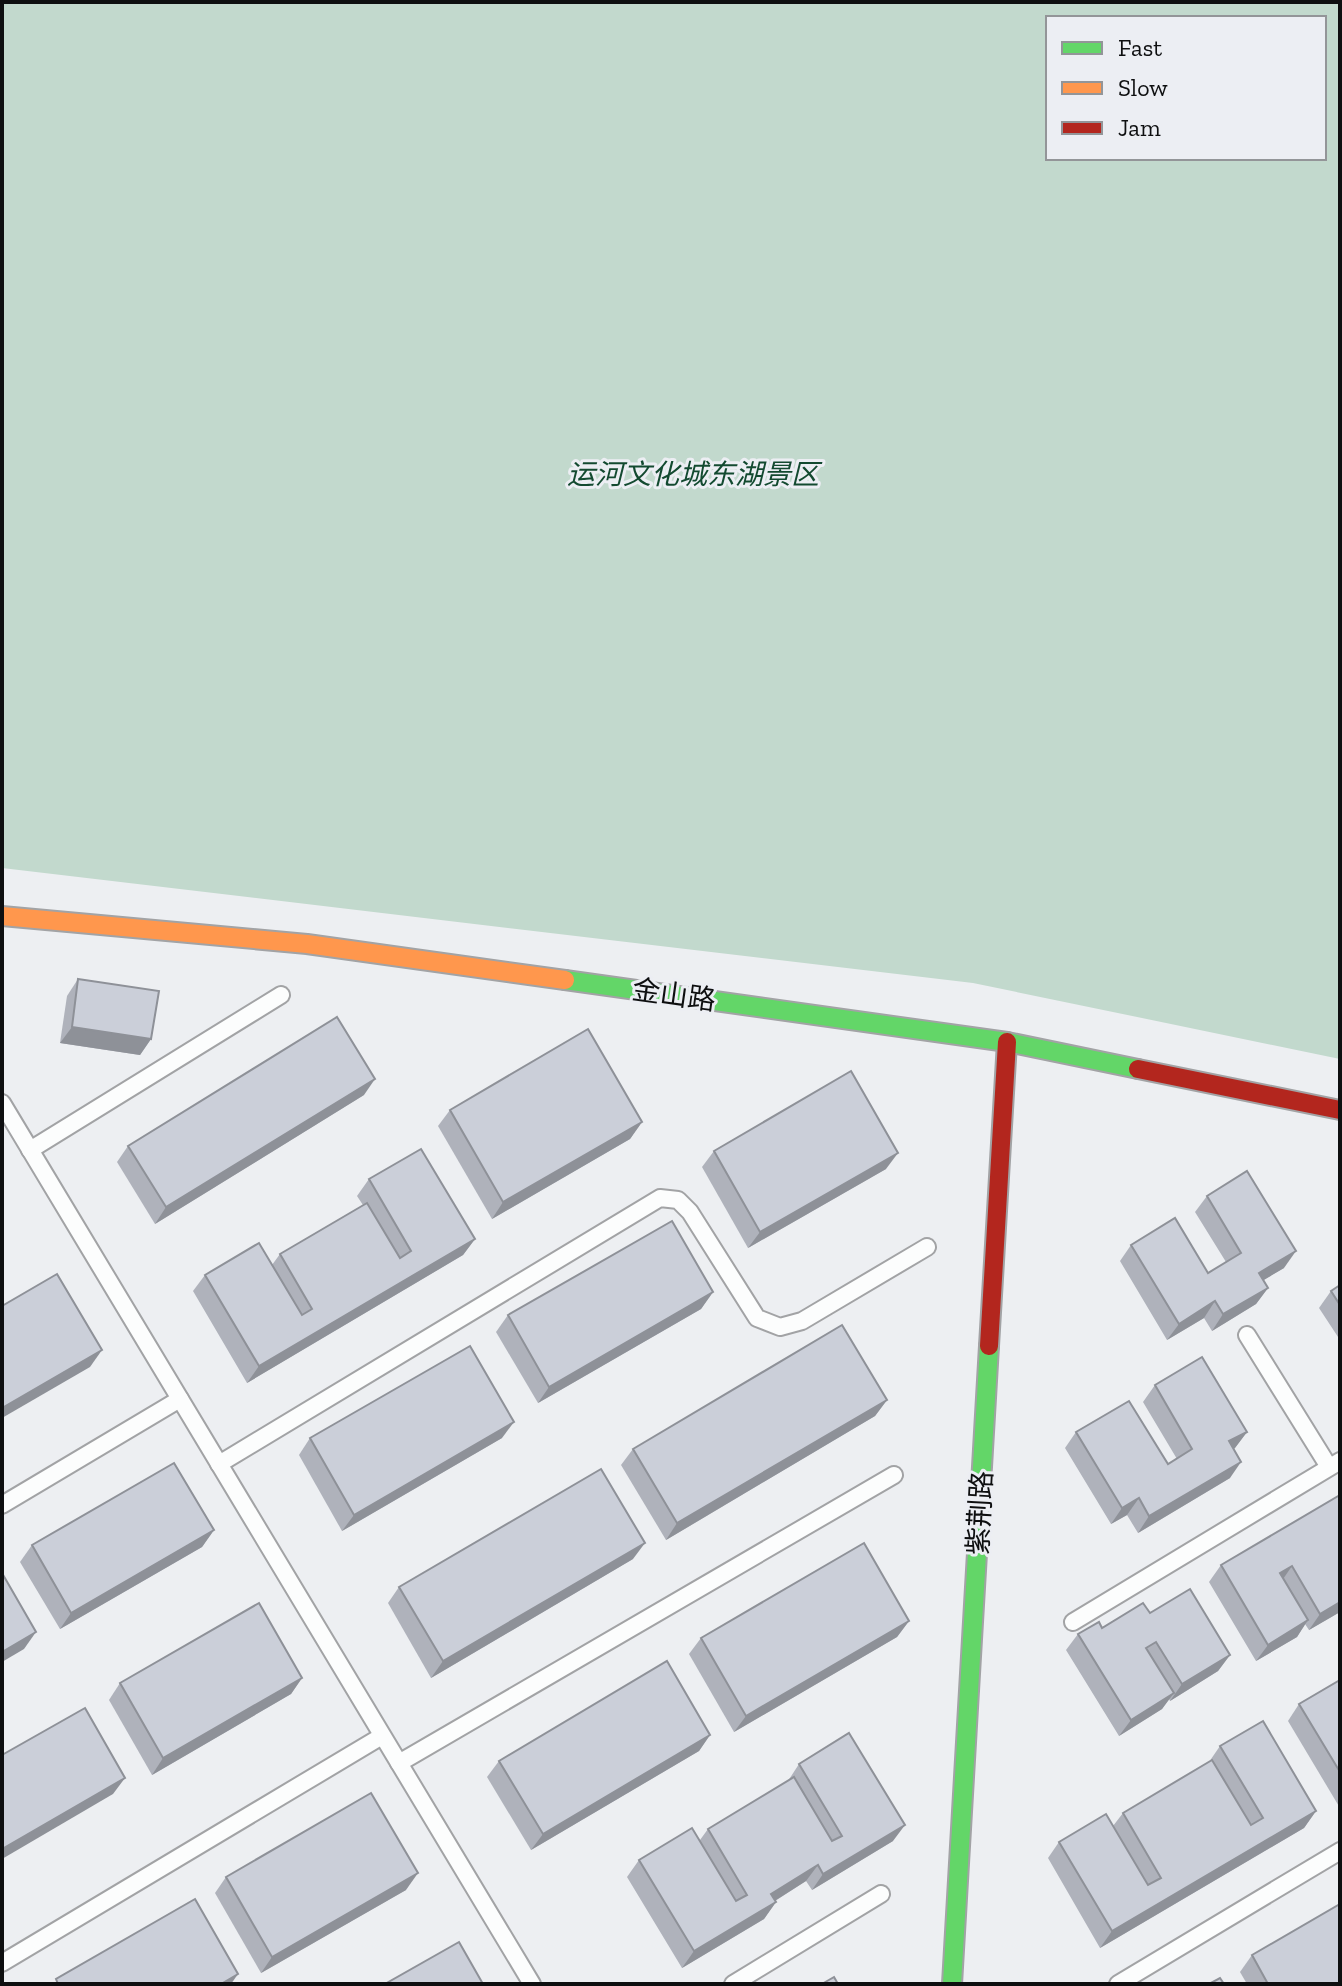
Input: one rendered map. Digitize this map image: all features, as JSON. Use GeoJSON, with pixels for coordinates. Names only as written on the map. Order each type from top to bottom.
{"type":"FeatureCollection","features":[{"type":"Feature","properties":{"kind":"street","name":"金山路"},"geometry":{"type":"LineString","coordinates":[[2,916],[307,944],[1007,1042],[1340,1110]]}},
{"type":"Feature","properties":{"kind":"street","name":"紫荆路"},"geometry":{"type":"LineString","coordinates":[[952,1984],[1007,1042]]}},
{"type":"Feature","properties":{"kind":"lane"},"geometry":{"type":"LineString","coordinates":[[30,1150],[281,995]]}},
{"type":"Feature","properties":{"kind":"lane"},"geometry":{"type":"LineString","coordinates":[[2,1103],[532,1984]]}},
{"type":"Feature","properties":{"kind":"lane"},"geometry":{"type":"LineString","coordinates":[[219,1464],[660,1198],[678,1200],[690,1212],[757,1318],[780,1327],[802,1321],[927,1247]]}},
{"type":"Feature","properties":{"kind":"lane"},"geometry":{"type":"LineString","coordinates":[[1073,1622],[1334,1464],[1247,1335]]}},
{"type":"Feature","properties":{"kind":"lane"},"geometry":{"type":"LineString","coordinates":[[2,1505],[180,1399]]}},
{"type":"Feature","properties":{"kind":"lane"},"geometry":{"type":"LineString","coordinates":[[399,1763],[894,1475]]}},
{"type":"Feature","properties":{"kind":"lane"},"geometry":{"type":"LineString","coordinates":[[2,1963],[382,1736]]}},
{"type":"Feature","properties":{"kind":"lane"},"geometry":{"type":"LineString","coordinates":[[1118,1984],[1340,1851]]}},
{"type":"Feature","properties":{"kind":"lane"},"geometry":{"type":"LineString","coordinates":[[733,1984],[881,1894]]}},
{"type":"Feature","properties":{"kind":"green space","name":"运河文化城东湖景区"},"geometry":{"type":"Polygon","coordinates":[[[2,2],[1340,2],[1340,1059],[973,983],[2,868],[2,2]]]}},
{"type":"Feature","properties":{"kind":"building"},"geometry":{"type":"Polygon","coordinates":[[[78,979],[159,991],[151,1039],[72,1027],[78,979]]]}},
{"type":"Feature","properties":{"kind":"building"},"geometry":{"type":"Polygon","coordinates":[[[337,1017],[375,1079],[166,1207],[128,1146],[337,1017]]]}},
{"type":"Feature","properties":{"kind":"building"},"geometry":{"type":"Polygon","coordinates":[[[588,1029],[642,1122],[503,1202],[450,1110],[588,1029]]]}},
{"type":"Feature","properties":{"kind":"building"},"geometry":{"type":"Polygon","coordinates":[[[851,1071],[898,1153],[760,1232],[714,1151],[851,1071]]]}},
{"type":"Feature","properties":{"kind":"building"},"geometry":{"type":"Polygon","coordinates":[[[421,1149],[475,1239],[259,1366],[205,1275],[259,1243],[302,1315],[312,1309],[280,1254],[367,1203],[400,1258],[411,1251],[369,1179],[421,1149]]]}},
{"type":"Feature","properties":{"kind":"building"},"geometry":{"type":"Polygon","coordinates":[[[1247,1171],[1296,1251],[1259,1273],[1268,1288],[1223,1314],[1215,1301],[1179,1324],[1131,1245],[1175,1218],[1208,1273],[1241,1253],[1207,1196],[1247,1171]]]}},
{"type":"Feature","properties":{"kind":"building"},"geometry":{"type":"Polygon","coordinates":[[[672,1221],[713,1292],[549,1387],[508,1315],[672,1221]]]}},
{"type":"Feature","properties":{"kind":"building"},"geometry":{"type":"Polygon","coordinates":[[[57,1274],[102,1350],[2,1408],[2,1306],[57,1274]]]}},
{"type":"Feature","properties":{"kind":"building"},"geometry":{"type":"Polygon","coordinates":[[[1340,1285],[1340,1305],[1331,1291],[1340,1285]]]}},
{"type":"Feature","properties":{"kind":"building"},"geometry":{"type":"Polygon","coordinates":[[[842,1325],[887,1400],[677,1523],[633,1449],[842,1325]]]}},
{"type":"Feature","properties":{"kind":"building"},"geometry":{"type":"Polygon","coordinates":[[[470,1346],[514,1422],[354,1515],[310,1438],[470,1346]]]}},
{"type":"Feature","properties":{"kind":"building"},"geometry":{"type":"Polygon","coordinates":[[[1202,1357],[1247,1432],[1229,1441],[1241,1462],[1149,1516],[1139,1498],[1122,1508],[1076,1432],[1129,1401],[1168,1464],[1192,1449],[1155,1385],[1202,1357]]]}},
{"type":"Feature","properties":{"kind":"building"},"geometry":{"type":"Polygon","coordinates":[[[174,1463],[214,1530],[71,1613],[32,1545],[174,1463]]]}},
{"type":"Feature","properties":{"kind":"building"},"geometry":{"type":"Polygon","coordinates":[[[601,1469],[645,1543],[443,1661],[399,1587],[601,1469]]]}},
{"type":"Feature","properties":{"kind":"building"},"geometry":{"type":"Polygon","coordinates":[[[1340,1495],[1340,1602],[1320,1614],[1292,1566],[1280,1573],[1308,1620],[1268,1645],[1221,1565],[1340,1495]]]}},
{"type":"Feature","properties":{"kind":"building"},"geometry":{"type":"Polygon","coordinates":[[[864,1543],[909,1621],[746,1716],[701,1638],[864,1543]]]}},
{"type":"Feature","properties":{"kind":"building"},"geometry":{"type":"Polygon","coordinates":[[[2,1573],[36,1632],[2,1652],[2,1573]]]}},
{"type":"Feature","properties":{"kind":"building"},"geometry":{"type":"Polygon","coordinates":[[[1190,1589],[1230,1655],[1182,1684],[1156,1642],[1146,1648],[1174,1693],[1131,1720],[1078,1634],[1099,1622],[1102,1628],[1143,1603],[1150,1613],[1190,1589]]]}},
{"type":"Feature","properties":{"kind":"building"},"geometry":{"type":"Polygon","coordinates":[[[259,1603],[302,1678],[163,1758],[120,1683],[259,1603]]]}},
{"type":"Feature","properties":{"kind":"building"},"geometry":{"type":"Polygon","coordinates":[[[667,1661],[710,1735],[543,1834],[499,1761],[667,1661]]]}},
{"type":"Feature","properties":{"kind":"building"},"geometry":{"type":"Polygon","coordinates":[[[1340,1680],[1340,1772],[1299,1704],[1340,1680]]]}},
{"type":"Feature","properties":{"kind":"building"},"geometry":{"type":"Polygon","coordinates":[[[85,1708],[125,1778],[2,1849],[2,1755],[85,1708]]]}},
{"type":"Feature","properties":{"kind":"building"},"geometry":{"type":"Polygon","coordinates":[[[1263,1721],[1316,1811],[1112,1931],[1059,1842],[1106,1814],[1148,1885],[1161,1878],[1123,1813],[1212,1760],[1251,1825],[1263,1818],[1220,1746],[1263,1721]]]}},
{"type":"Feature","properties":{"kind":"building"},"geometry":{"type":"Polygon","coordinates":[[[849,1733],[905,1825],[823,1874],[818,1865],[771,1894],[776,1902],[694,1951],[639,1860],[692,1828],[736,1901],[747,1895],[708,1829],[794,1777],[832,1841],[842,1836],[799,1764],[849,1733]]]}},
{"type":"Feature","properties":{"kind":"building"},"geometry":{"type":"Polygon","coordinates":[[[371,1793],[418,1873],[272,1957],[226,1877],[371,1793]]]}},
{"type":"Feature","properties":{"kind":"building"},"geometry":{"type":"Polygon","coordinates":[[[195,1899],[238,1974],[221,1984],[58,1984],[56,1979],[195,1899]]]}},
{"type":"Feature","properties":{"kind":"building"},"geometry":{"type":"Polygon","coordinates":[[[1340,1904],[1340,1984],[1268,1984],[1252,1955],[1340,1904]]]}},
{"type":"Feature","properties":{"kind":"building"},"geometry":{"type":"Polygon","coordinates":[[[459,1942],[483,1984],[385,1984],[459,1942]]]}},
{"type":"Feature","properties":{"kind":"building"},"geometry":{"type":"Polygon","coordinates":[[[834,1977],[838,1984],[822,1984],[834,1977]]]}},
{"type":"Feature","properties":{"kind":"building"},"geometry":{"type":"Polygon","coordinates":[[[1220,1978],[1224,1984],[1209,1984],[1220,1978]]]}},
{"type":"Feature","properties":{"kind":"traffic: fast"},"geometry":{"type":"LineString","coordinates":[[565,980],[1007,1042],[1138,1069]]}},
{"type":"Feature","properties":{"kind":"traffic: fast"},"geometry":{"type":"LineString","coordinates":[[952,1984],[989,1346]]}},
{"type":"Feature","properties":{"kind":"traffic: slow"},"geometry":{"type":"LineString","coordinates":[[2,916],[307,944],[565,980]]}},
{"type":"Feature","properties":{"kind":"traffic: jam"},"geometry":{"type":"LineString","coordinates":[[989,1346],[1007,1042]]}},
{"type":"Feature","properties":{"kind":"traffic: jam"},"geometry":{"type":"LineString","coordinates":[[1138,1069],[1340,1110]]}}]}
